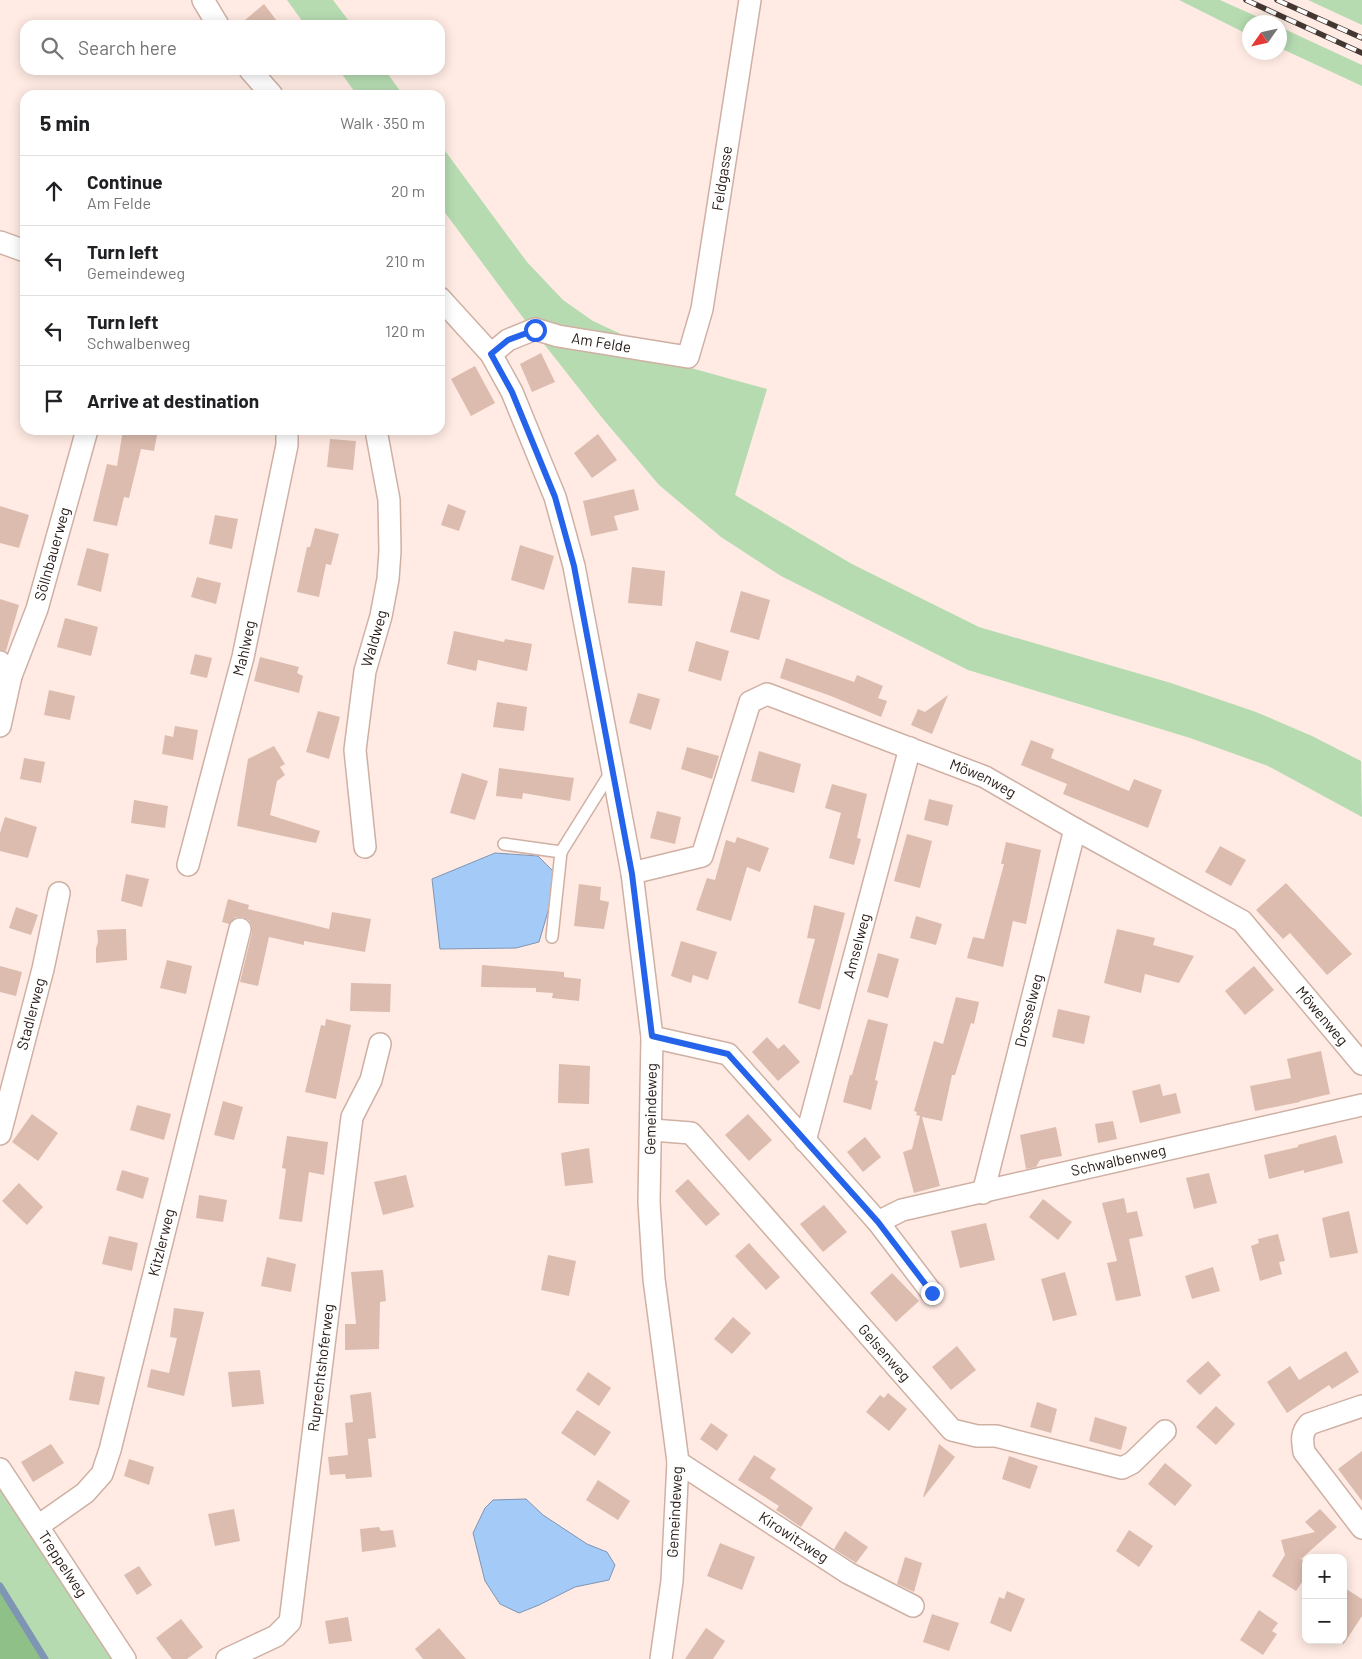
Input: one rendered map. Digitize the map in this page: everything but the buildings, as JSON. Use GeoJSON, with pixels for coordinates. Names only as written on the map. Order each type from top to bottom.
{"type":"FeatureCollection","features":[{"type":"Feature","properties":{"kind":"street"},"geometry":{"type":"LineString","coordinates":[[204,0],[215,20]]}},
{"type":"Feature","properties":{"kind":"street","name":"Feldgasse"},"geometry":{"type":"LineString","coordinates":[[688,357],[702,309],[750,0]]}},
{"type":"Feature","properties":{"kind":"street"},"geometry":{"type":"LineString","coordinates":[[254,75],[268,90]]}},
{"type":"Feature","properties":{"kind":"street"},"geometry":{"type":"LineString","coordinates":[[0,242],[20,249]]}},
{"type":"Feature","properties":{"kind":"street","name":"Gemeindeweg"},"geometry":{"type":"LineString","coordinates":[[445,303],[491,354],[512,392],[555,497],[574,566],[632,874],[652,1036],[652,1130],[649,1202],[654,1279],[678,1462],[672,1581],[662,1659]]}},
{"type":"Feature","properties":{"kind":"street","name":"Am Felde"},"geometry":{"type":"LineString","coordinates":[[491,354],[508,340],[535,330],[558,336],[688,357]]}},
{"type":"Feature","properties":{"kind":"street","name":"Söllnbauerweg"},"geometry":{"type":"LineString","coordinates":[[0,726],[6,669],[37,609],[86,435]]}},
{"type":"Feature","properties":{"kind":"street","name":"Mahlweg"},"geometry":{"type":"LineString","coordinates":[[188,865],[243,657],[287,446],[287,435]]}},
{"type":"Feature","properties":{"kind":"street","name":"Waldweg"},"geometry":{"type":"LineString","coordinates":[[365,847],[355,750],[365,671],[381,616],[388,579],[390,551],[389,500],[377,435]]}},
{"type":"Feature","properties":{"kind":"street","name":"Möwenweg"},"geometry":{"type":"LineString","coordinates":[[632,874],[702,856],[750,702],[767,694],[985,777],[1242,921],[1362,1064]]}},
{"type":"Feature","properties":{"kind":"street","name":"Amselweg"},"geometry":{"type":"LineString","coordinates":[[805,1141],[910,748]]}},
{"type":"Feature","properties":{"kind":"street","name":"Drosselweg"},"geometry":{"type":"LineString","coordinates":[[983,1193],[1075,829]]}},
{"type":"Feature","properties":{"kind":"street","name":"Stadlerweg"},"geometry":{"type":"LineString","coordinates":[[0,1134],[43,969],[59,893]]}},
{"type":"Feature","properties":{"kind":"street","name":"Kitzlerweg"},"geometry":{"type":"LineString","coordinates":[[38,1526],[85,1493],[102,1474],[110,1450],[240,929]]}},
{"type":"Feature","properties":{"kind":"street"},"geometry":{"type":"LineString","coordinates":[[652,1036],[728,1054],[878,1222],[932,1293]]}},
{"type":"Feature","properties":{"kind":"street","name":"Ruprechtshoferweg"},"geometry":{"type":"LineString","coordinates":[[227,1659],[276,1636],[290,1622],[352,1117],[371,1080],[380,1044]]}},
{"type":"Feature","properties":{"kind":"street","name":"Schwalbenweg"},"geometry":{"type":"LineString","coordinates":[[878,1222],[902,1210],[1362,1105]]}},
{"type":"Feature","properties":{"kind":"street","name":"Gelsenweg"},"geometry":{"type":"LineString","coordinates":[[652,1130],[691,1133],[952,1430],[977,1436],[996,1436],[1122,1468],[1132,1463],[1165,1431]]}},
{"type":"Feature","properties":{"kind":"street"},"geometry":{"type":"LineString","coordinates":[[1362,1406],[1309,1424],[1304,1430],[1302,1439],[1304,1452],[1362,1528]]}},
{"type":"Feature","properties":{"kind":"street","name":"Kirowitzweg"},"geometry":{"type":"LineString","coordinates":[[678,1462],[848,1573],[913,1606]]}},
{"type":"Feature","properties":{"kind":"street","name":"Treppelweg"},"geometry":{"type":"LineString","coordinates":[[0,1470],[125,1659]]}},
{"type":"Feature","properties":{"kind":"lane"},"geometry":{"type":"LineString","coordinates":[[552,937],[561,852],[612,771]]}},
{"type":"Feature","properties":{"kind":"lane"},"geometry":{"type":"LineString","coordinates":[[504,844],[561,852]]}},
{"type":"Feature","properties":{"kind":"green space"},"geometry":{"type":"Polygon","coordinates":[[[287,0],[333,0],[348,20],[301,20],[287,0]]]}},
{"type":"Feature","properties":{"kind":"green space"},"geometry":{"type":"Polygon","coordinates":[[[1179,0],[1220,0],[1253,15],[1242,15],[1242,32],[1179,0]]]}},
{"type":"Feature","properties":{"kind":"green space"},"geometry":{"type":"Polygon","coordinates":[[[1308,0],[1362,0],[1362,25],[1308,0]]]}},
{"type":"Feature","properties":{"kind":"green space"},"geometry":{"type":"Polygon","coordinates":[[[1287,30],[1362,65],[1362,86],[1287,51],[1287,30]]]}},
{"type":"Feature","properties":{"kind":"green space"},"geometry":{"type":"Polygon","coordinates":[[[343,75],[389,75],[399,90],[353,90],[343,75]]]}},
{"type":"Feature","properties":{"kind":"green space"},"geometry":{"type":"Polygon","coordinates":[[[445,151],[527,262],[563,300],[593,321],[640,343],[527,323],[445,213],[445,151]]]}},
{"type":"Feature","properties":{"kind":"green space"},"geometry":{"type":"Polygon","coordinates":[[[540,339],[655,358],[767,389],[735,495],[852,564],[979,627],[1171,683],[1256,712],[1312,736],[1361,761],[1362,817],[1268,766],[1190,738],[968,670],[781,576],[721,537],[659,485],[603,419],[540,339]]]}},
{"type":"Feature","properties":{"kind":"green space"},"geometry":{"type":"Polygon","coordinates":[[[0,1488],[114,1659],[45,1659],[0,1586],[0,1488]]]}},
{"type":"Feature","properties":{"kind":"green space"},"geometry":{"type":"Polygon","coordinates":[[[0,1586],[45,1659],[0,1659],[0,1586]]]}},
{"type":"Feature","properties":{"kind":"water"},"geometry":{"type":"Polygon","coordinates":[[[495,853],[538,856],[553,871],[551,901],[539,942],[516,948],[440,949],[432,879],[495,853]]]}},
{"type":"Feature","properties":{"kind":"water"},"geometry":{"type":"Polygon","coordinates":[[[526,1499],[543,1515],[587,1544],[607,1552],[615,1565],[609,1580],[575,1587],[519,1613],[500,1604],[485,1581],[473,1533],[485,1508],[493,1500],[526,1499]]]}},
{"type":"Feature","properties":{"kind":"waterway"},"geometry":{"type":"LineString","coordinates":[[0,1586],[45,1659]]}},
{"type":"Feature","properties":{"kind":"railway"},"geometry":{"type":"LineString","coordinates":[[1246,0],[1362,53]]}},
{"type":"Feature","properties":{"kind":"railway"},"geometry":{"type":"LineString","coordinates":[[1277,0],[1362,38]]}},
{"type":"Feature","properties":{"kind":"route"},"geometry":{"type":"LineString","coordinates":[[535,330],[508,340],[491,354],[512,392],[555,497],[574,566],[632,874],[652,1036],[728,1054],[878,1222],[932,1293]]}}]}
